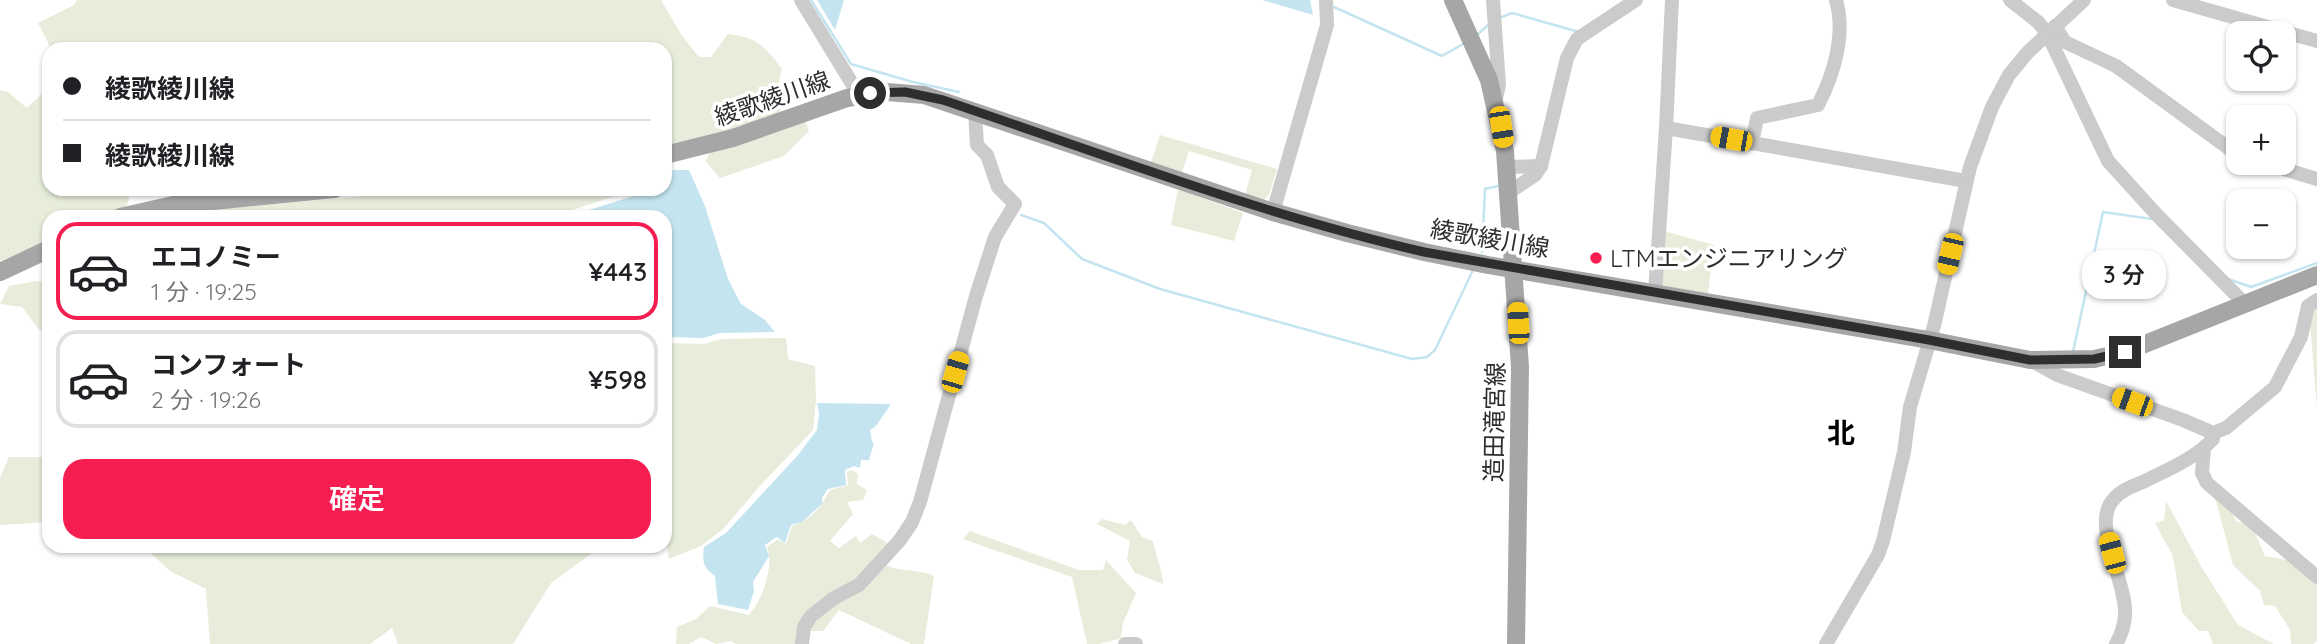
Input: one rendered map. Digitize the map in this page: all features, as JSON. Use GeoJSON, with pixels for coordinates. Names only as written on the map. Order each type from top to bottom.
{"type":"FeatureCollection","features":[{"type":"Feature","properties":{"kind":"main road","name":"造田滝宮線"},"geometry":{"type":"LineString","coordinates":[[1453,0],[1489,80],[1506,167],[1520,367],[1516,644]]}},
{"type":"Feature","properties":{"kind":"main road","name":"綾歌綾川線"},"geometry":{"type":"LineString","coordinates":[[672,153],[733,138],[829,103],[859,95],[905,92],[943,100],[1273,212],[1382,242],[1654,293],[1929,340],[2060,368],[2125,352],[2317,275]]}},
{"type":"Feature","properties":{"kind":"main road"},"geometry":{"type":"LineString","coordinates":[[143,210],[183,203],[259,196]]}},
{"type":"Feature","properties":{"kind":"main road"},"geometry":{"type":"LineString","coordinates":[[0,272],[42,252]]}},
{"type":"Feature","properties":{"kind":"street"},"geometry":{"type":"LineString","coordinates":[[801,0],[859,95]]}},
{"type":"Feature","properties":{"kind":"street"},"geometry":{"type":"LineString","coordinates":[[1273,212],[1327,25],[1326,0]]}},
{"type":"Feature","properties":{"kind":"street"},"geometry":{"type":"LineString","coordinates":[[1493,0],[1499,85],[1495,103]]}},
{"type":"Feature","properties":{"kind":"street"},"geometry":{"type":"LineString","coordinates":[[1508,193],[1535,175],[1541,166],[1567,58],[1577,39],[1636,0]]}},
{"type":"Feature","properties":{"kind":"street"},"geometry":{"type":"LineString","coordinates":[[1654,293],[1672,0]]}},
{"type":"Feature","properties":{"kind":"street"},"geometry":{"type":"LineString","coordinates":[[1752,143],[1757,118],[1818,104],[1837,53],[1840,24],[1836,0]]}},
{"type":"Feature","properties":{"kind":"street"},"geometry":{"type":"LineString","coordinates":[[2010,0],[2065,42],[2116,66],[2226,146]]}},
{"type":"Feature","properties":{"kind":"street"},"geometry":{"type":"LineString","coordinates":[[1826,644],[1878,555],[1883,541],[1904,452],[1910,407],[1934,326],[1966,181],[1992,107],[2009,75],[2028,52],[2084,0]]}},
{"type":"Feature","properties":{"kind":"street"},"geometry":{"type":"LineString","coordinates":[[2173,0],[2317,41]]}},
{"type":"Feature","properties":{"kind":"street"},"geometry":{"type":"LineString","coordinates":[[2051,30],[2108,162],[2245,304]]}},
{"type":"Feature","properties":{"kind":"street"},"geometry":{"type":"LineString","coordinates":[[802,644],[804,627],[811,616],[821,607],[859,585],[900,541],[920,502],[991,248],[1015,204],[998,187],[987,155],[977,145],[975,111]]}},
{"type":"Feature","properties":{"kind":"street"},"geometry":{"type":"LineString","coordinates":[[1666,128],[1966,181]]}},
{"type":"Feature","properties":{"kind":"street"},"geometry":{"type":"LineString","coordinates":[[1506,167],[1541,166]]}},
{"type":"Feature","properties":{"kind":"street"},"geometry":{"type":"LineString","coordinates":[[2296,173],[2317,179]]}},
{"type":"Feature","properties":{"kind":"street"},"geometry":{"type":"LineString","coordinates":[[2060,368],[2213,433],[2226,428],[2275,387],[2301,337],[2308,306],[2317,300]]}},
{"type":"Feature","properties":{"kind":"street"},"geometry":{"type":"LineString","coordinates":[[2116,644],[2126,614],[2106,531],[2106,514],[2111,502],[2123,491],[2184,462],[2204,449],[2213,439],[2213,433]]}},
{"type":"Feature","properties":{"kind":"street"},"geometry":{"type":"LineString","coordinates":[[2204,449],[2202,472],[2207,483],[2317,577]]}},
{"type":"Feature","properties":{"kind":"street"},"geometry":{"type":"LineString","coordinates":[[1125,644],[1136,644]]}},
{"type":"Feature","properties":{"kind":"green space"},"geometry":{"type":"Polygon","coordinates":[[[77,0],[661,0],[682,36],[699,57],[711,57],[728,34],[753,40],[765,49],[782,69],[778,86],[780,113],[743,129],[672,148],[672,42],[48,42],[38,23],[74,5],[77,0]]]}},
{"type":"Feature","properties":{"kind":"green space"},"geometry":{"type":"Polygon","coordinates":[[[0,90],[8,92],[27,108],[42,94],[42,196],[129,196],[127,206],[117,210],[42,210],[42,244],[0,260],[0,90]]]}},
{"type":"Feature","properties":{"kind":"green space"},"geometry":{"type":"Polygon","coordinates":[[[804,118],[809,131],[784,156],[720,178],[705,161],[710,153],[804,118]]]}},
{"type":"Feature","properties":{"kind":"green space"},"geometry":{"type":"Polygon","coordinates":[[[1160,135],[1277,169],[1269,195],[1263,201],[1245,196],[1252,170],[1189,151],[1182,172],[1151,162],[1160,135]]]}},
{"type":"Feature","properties":{"kind":"green space"},"geometry":{"type":"Polygon","coordinates":[[[1178,189],[1243,213],[1234,241],[1171,225],[1178,189]]]}},
{"type":"Feature","properties":{"kind":"green space"},"geometry":{"type":"Polygon","coordinates":[[[365,196],[615,196],[572,210],[206,210],[365,196]]]}},
{"type":"Feature","properties":{"kind":"green space"},"geometry":{"type":"Polygon","coordinates":[[[1664,231],[1714,245],[1708,294],[1659,285],[1664,231]]]}},
{"type":"Feature","properties":{"kind":"green space"},"geometry":{"type":"Polygon","coordinates":[[[42,281],[42,330],[40,331],[22,307],[0,304],[9,286],[42,281]]]}},
{"type":"Feature","properties":{"kind":"green space"},"geometry":{"type":"Polygon","coordinates":[[[2317,307],[2317,408],[2309,311],[2317,307]]]}},
{"type":"Feature","properties":{"kind":"green space"},"geometry":{"type":"Polygon","coordinates":[[[786,338],[788,359],[815,366],[813,430],[723,529],[701,546],[669,559],[668,553],[672,553],[672,343],[704,344],[721,339],[786,338]]]}},
{"type":"Feature","properties":{"kind":"green space"},"geometry":{"type":"Polygon","coordinates":[[[9,457],[42,457],[42,522],[0,525],[0,478],[9,457]]]}},
{"type":"Feature","properties":{"kind":"green space"},"geometry":{"type":"Polygon","coordinates":[[[852,470],[858,474],[857,484],[867,490],[863,500],[847,502],[853,514],[830,541],[839,548],[856,536],[860,543],[872,534],[886,542],[892,553],[883,563],[894,568],[934,576],[924,644],[911,644],[839,610],[823,631],[809,631],[799,644],[736,644],[731,641],[716,644],[701,637],[689,644],[676,644],[677,627],[696,619],[710,606],[749,615],[766,582],[769,564],[767,547],[778,539],[786,544],[792,526],[815,512],[830,490],[848,485],[847,472],[852,470]]]}},
{"type":"Feature","properties":{"kind":"green space"},"geometry":{"type":"Polygon","coordinates":[[[2208,488],[2227,505],[2237,522],[2251,523],[2265,556],[2292,561],[2298,569],[2317,582],[2317,641],[2313,644],[2291,644],[2290,630],[2275,606],[2264,605],[2260,591],[2233,565],[2216,501],[2208,488]]]}},
{"type":"Feature","properties":{"kind":"green space"},"geometry":{"type":"Polygon","coordinates":[[[2166,501],[2202,568],[2238,625],[2274,644],[2213,644],[2208,631],[2199,631],[2182,612],[2173,556],[2155,523],[2164,520],[2166,501]]]}},
{"type":"Feature","properties":{"kind":"green space"},"geometry":{"type":"Polygon","coordinates":[[[1102,519],[1125,525],[1131,520],[1142,537],[1153,541],[1163,584],[1135,573],[1127,560],[1130,541],[1097,524],[1102,519]]]}},
{"type":"Feature","properties":{"kind":"green space"},"geometry":{"type":"Polygon","coordinates":[[[970,531],[1079,570],[1103,570],[1106,560],[1136,593],[1123,623],[1121,638],[1087,644],[1072,577],[963,539],[970,531]]]}},
{"type":"Feature","properties":{"kind":"green space"},"geometry":{"type":"Polygon","coordinates":[[[151,553],[592,553],[551,583],[513,644],[398,644],[392,628],[370,644],[210,644],[206,589],[170,571],[151,553]]]}},
{"type":"Feature","properties":{"kind":"water"},"geometry":{"type":"Polygon","coordinates":[[[817,0],[844,0],[835,30],[817,0]]]}},
{"type":"Feature","properties":{"kind":"water"},"geometry":{"type":"Polygon","coordinates":[[[1262,0],[1310,0],[1313,15],[1262,0]]]}},
{"type":"Feature","properties":{"kind":"water"},"geometry":{"type":"Polygon","coordinates":[[[689,170],[705,206],[728,279],[741,304],[765,320],[775,332],[720,333],[703,338],[672,337],[672,210],[589,210],[634,196],[672,196],[672,172],[689,170]]]}},
{"type":"Feature","properties":{"kind":"water"},"geometry":{"type":"Polygon","coordinates":[[[817,403],[891,404],[876,426],[870,430],[874,443],[869,460],[861,460],[860,468],[854,466],[845,470],[846,485],[828,489],[822,498],[822,504],[802,522],[791,525],[785,543],[777,537],[765,545],[769,556],[753,582],[754,591],[748,610],[718,604],[715,576],[704,564],[704,547],[726,533],[798,455],[817,430],[817,403]]]}},
{"type":"Feature","properties":{"kind":"waterway"},"geometry":{"type":"LineString","coordinates":[[811,0],[851,64],[959,92]]}},
{"type":"Feature","properties":{"kind":"waterway"},"geometry":{"type":"LineString","coordinates":[[1334,7],[1442,56],[1463,44]]}},
{"type":"Feature","properties":{"kind":"waterway"},"geometry":{"type":"LineString","coordinates":[[1502,17],[1512,13],[1579,32]]}},
{"type":"Feature","properties":{"kind":"waterway"},"geometry":{"type":"LineString","coordinates":[[1477,35],[1488,25]]}},
{"type":"Feature","properties":{"kind":"waterway"},"geometry":{"type":"LineString","coordinates":[[1482,252],[1485,189],[1498,186]]}},
{"type":"Feature","properties":{"kind":"waterway"},"geometry":{"type":"LineString","coordinates":[[2073,352],[2103,212],[2152,219]]}},
{"type":"Feature","properties":{"kind":"waterway"},"geometry":{"type":"LineString","coordinates":[[1021,215],[1044,223],[1082,259],[1160,289],[1412,359],[1427,357],[1435,350],[1474,268]]}},
{"type":"Feature","properties":{"kind":"waterway"},"geometry":{"type":"LineString","coordinates":[[2228,279],[2251,287],[2317,263]]}},
{"type":"Feature","properties":{"kind":"place","name":"LTMエンジニアリング"},"geometry":{"type":"Point","coordinates":[1596,258]}},
{"type":"Feature","properties":{"kind":"district","name":"北"},"geometry":{"type":"Point","coordinates":[1841,432]}},
{"type":"Feature","properties":{"kind":"route"},"geometry":{"type":"LineString","coordinates":[[870,93],[905,92],[943,100],[1273,212],[1424,252],[2030,360],[2094,359],[2125,352]]}}]}
